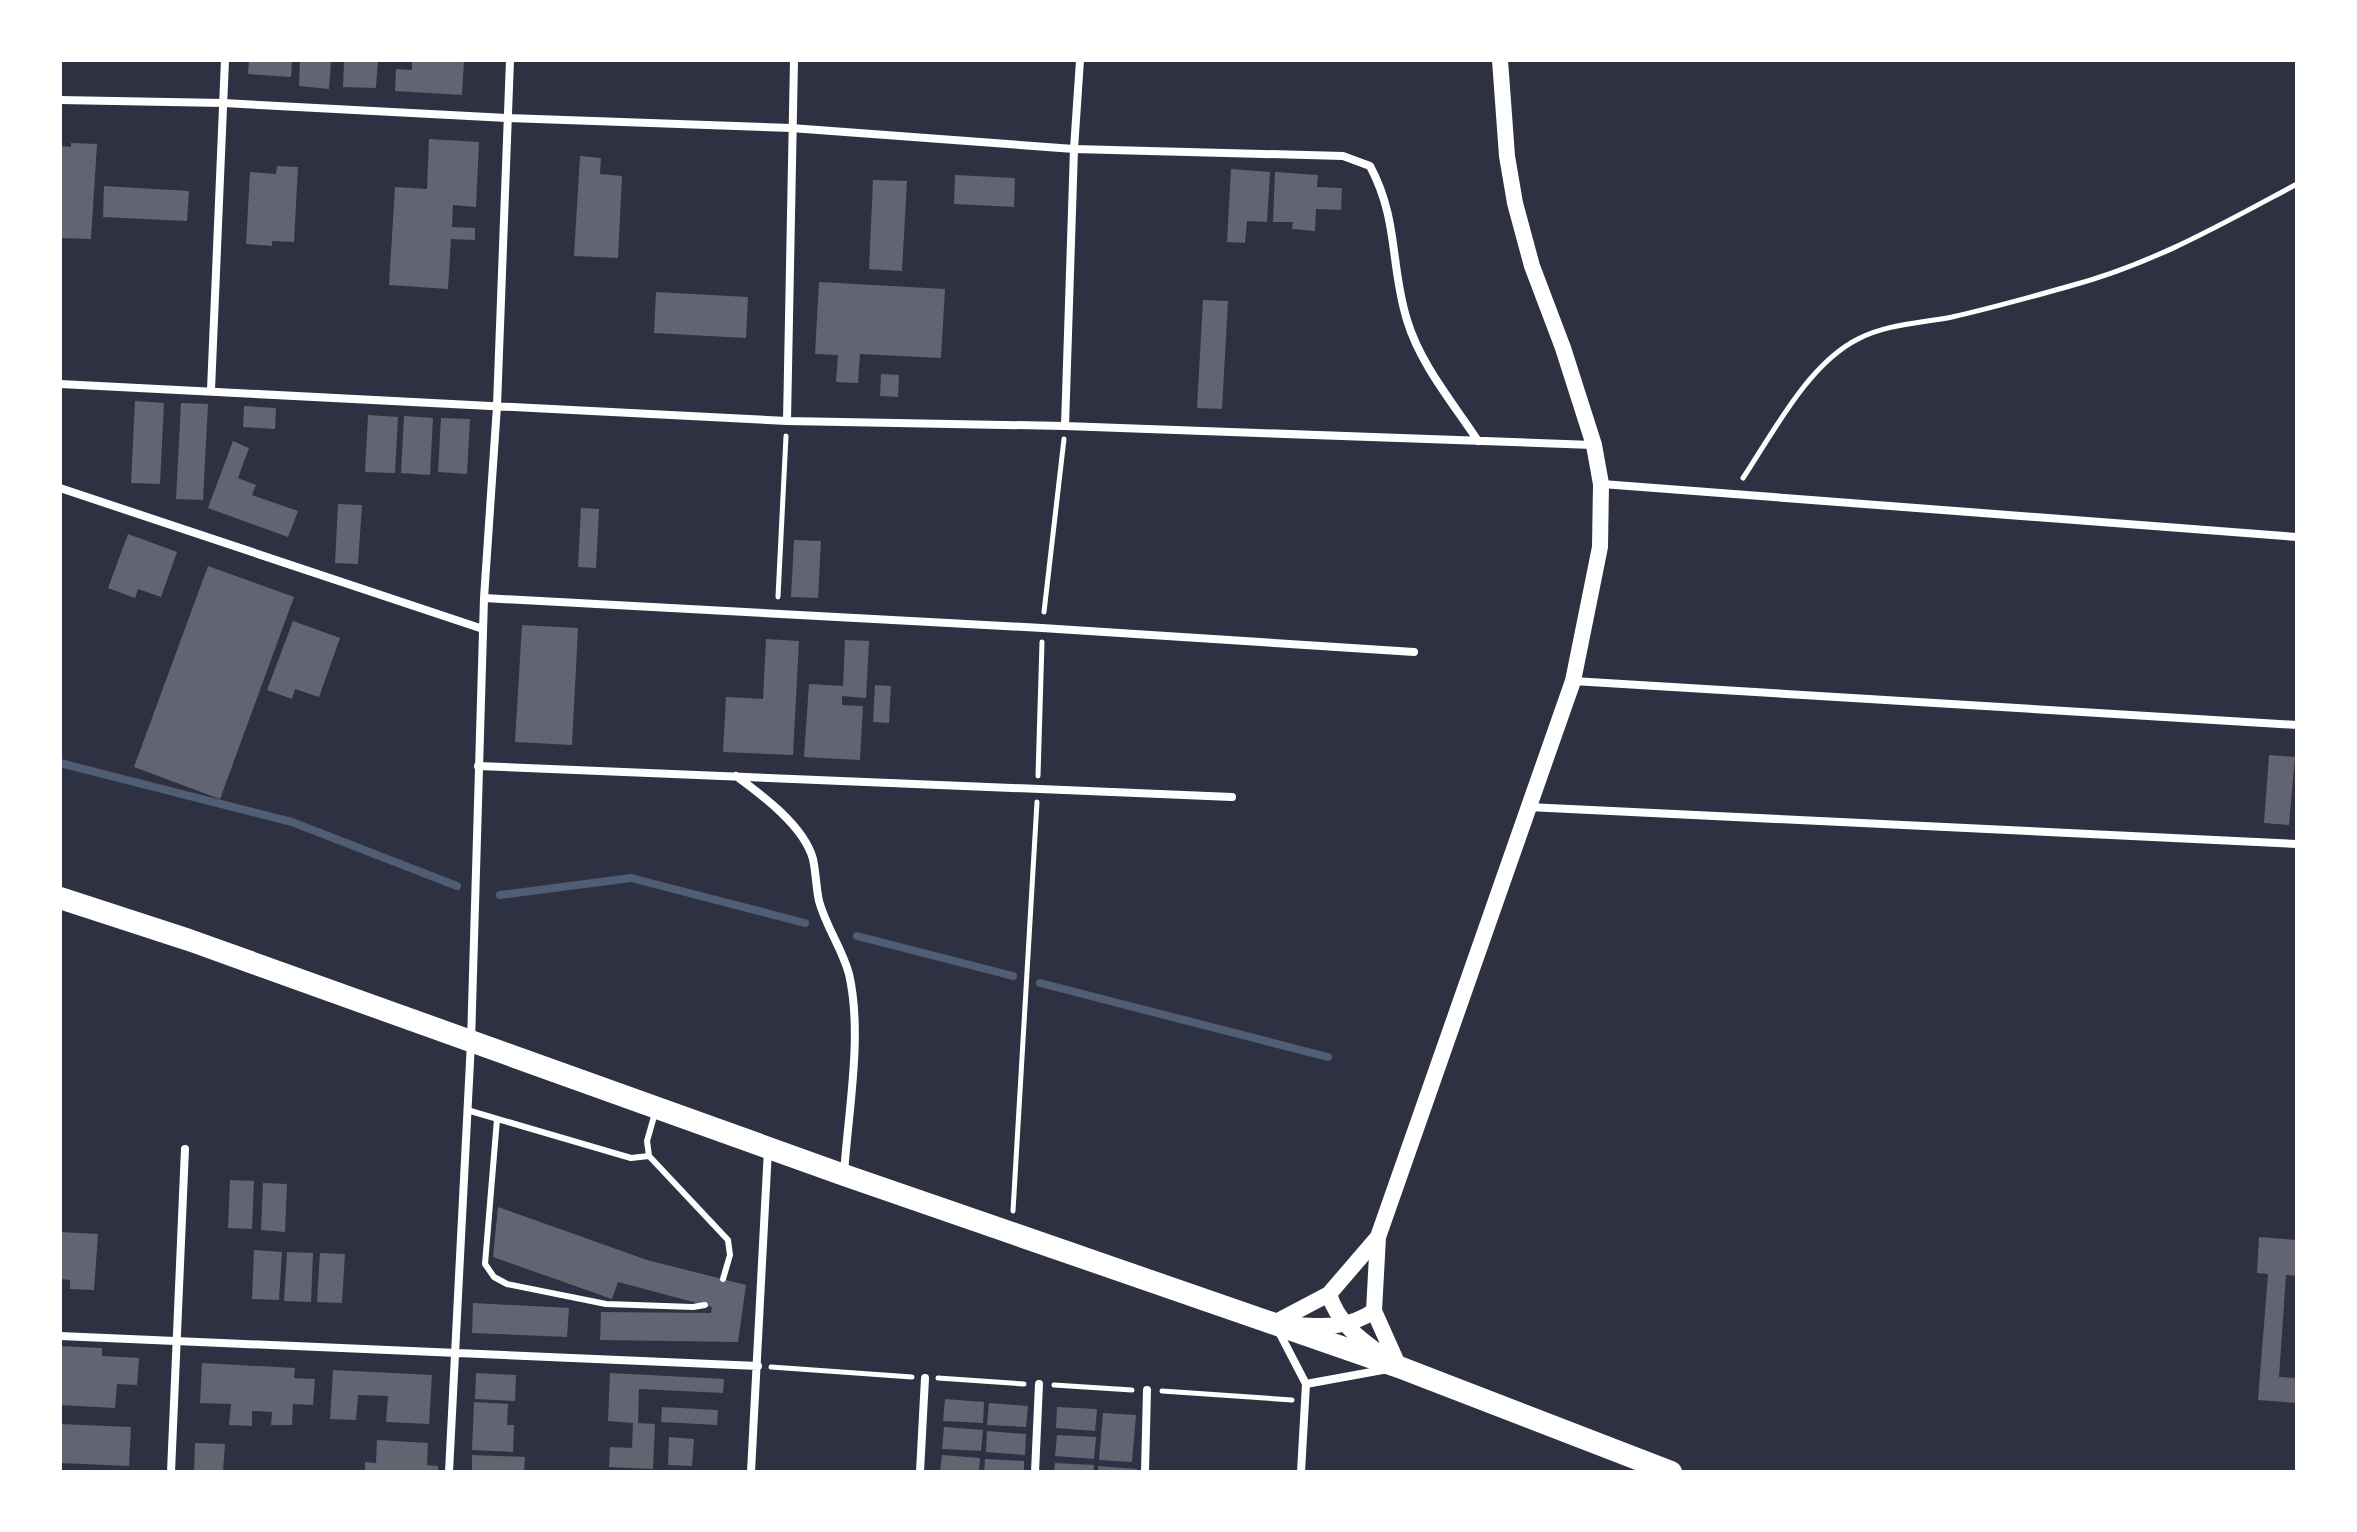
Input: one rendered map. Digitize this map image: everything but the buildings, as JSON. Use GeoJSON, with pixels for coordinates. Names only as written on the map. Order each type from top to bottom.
{"type":"FeatureCollection","features":[{"type":"Feature","properties":{"kind":"highway"},"geometry":{"type":"LineString","coordinates":[[60,898],[189,940],[844,1175],[1399,1367],[1671,1472]]}},
{"type":"Feature","properties":{"kind":"main road"},"geometry":{"type":"LineString","coordinates":[[1399,1367],[1374,1311],[1378,1237],[1573,681],[1600,547],[1601,484],[1594,445],[1563,348],[1532,266],[1515,203],[1507,156],[1500,60]]}},
{"type":"Feature","properties":{"kind":"main road"},"geometry":{"type":"LineString","coordinates":[[1274,1323],[1329,1294],[1378,1237]]}},
{"type":"Feature","properties":{"kind":"main road"},"geometry":{"type":"LineString","coordinates":[[1329,1294],[1334,1310],[1350,1331],[1399,1367]]}},
{"type":"Feature","properties":{"kind":"main road"},"geometry":{"type":"LineString","coordinates":[[1274,1323],[1330,1327],[1361,1320],[1374,1311]]}},
{"type":"Feature","properties":{"kind":"street"},"geometry":{"type":"LineString","coordinates":[[211,390],[225,60]]}},
{"type":"Feature","properties":{"kind":"street"},"geometry":{"type":"LineString","coordinates":[[449,1472],[471,1042],[484,598],[497,406],[510,60]]}},
{"type":"Feature","properties":{"kind":"street"},"geometry":{"type":"LineString","coordinates":[[787,421],[794,60]]}},
{"type":"Feature","properties":{"kind":"street"},"geometry":{"type":"LineString","coordinates":[[1065,426],[1080,60]]}},
{"type":"Feature","properties":{"kind":"street"},"geometry":{"type":"LineString","coordinates":[[60,100],[223,103],[507,118],[791,128],[1074,149],[1343,156],[1370,166],[1381,187],[1389,211],[1406,317],[1416,346],[1478,441]]}},
{"type":"Feature","properties":{"kind":"street"},"geometry":{"type":"LineString","coordinates":[[60,384],[787,421],[1065,426],[1594,445]]}},
{"type":"Feature","properties":{"kind":"street"},"geometry":{"type":"LineString","coordinates":[[1601,484],[2297,537]]}},
{"type":"Feature","properties":{"kind":"street"},"geometry":{"type":"LineString","coordinates":[[60,488],[483,629]]}},
{"type":"Feature","properties":{"kind":"street"},"geometry":{"type":"LineString","coordinates":[[484,598],[1414,652]]}},
{"type":"Feature","properties":{"kind":"street"},"geometry":{"type":"LineString","coordinates":[[1573,681],[2297,725]]}},
{"type":"Feature","properties":{"kind":"street"},"geometry":{"type":"LineString","coordinates":[[478,766],[1232,797]]}},
{"type":"Feature","properties":{"kind":"street"},"geometry":{"type":"LineString","coordinates":[[736,776],[764,796],[807,843],[813,860],[819,903],[842,950],[853,1008],[844,1175]]}},
{"type":"Feature","properties":{"kind":"street"},"geometry":{"type":"LineString","coordinates":[[1528,807],[2297,844]]}},
{"type":"Feature","properties":{"kind":"street"},"geometry":{"type":"LineString","coordinates":[[751,1472],[768,1148]]}},
{"type":"Feature","properties":{"kind":"street"},"geometry":{"type":"LineString","coordinates":[[171,1472],[185,1149]]}},
{"type":"Feature","properties":{"kind":"street"},"geometry":{"type":"LineString","coordinates":[[1274,1323],[1306,1384],[1301,1472]]}},
{"type":"Feature","properties":{"kind":"street"},"geometry":{"type":"LineString","coordinates":[[60,1336],[758,1366]]}},
{"type":"Feature","properties":{"kind":"street"},"geometry":{"type":"LineString","coordinates":[[1306,1384],[1399,1367]]}},
{"type":"Feature","properties":{"kind":"street"},"geometry":{"type":"LineString","coordinates":[[920,1472],[925,1378]]}},
{"type":"Feature","properties":{"kind":"street"},"geometry":{"type":"LineString","coordinates":[[1035,1472],[1039,1384]]}},
{"type":"Feature","properties":{"kind":"street"},"geometry":{"type":"LineString","coordinates":[[1145,1472],[1147,1390]]}},
{"type":"Feature","properties":{"kind":"lane"},"geometry":{"type":"LineString","coordinates":[[656,1108],[647,1141],[649,1156],[728,1240],[730,1255],[723,1279]]}},
{"type":"Feature","properties":{"kind":"lane"},"geometry":{"type":"LineString","coordinates":[[467,1110],[631,1158],[649,1156]]}},
{"type":"Feature","properties":{"kind":"lane"},"geometry":{"type":"LineString","coordinates":[[497,1119],[485,1264],[494,1277],[507,1284],[606,1304],[705,1305]]}},
{"type":"Feature","properties":{"kind":"path"},"geometry":{"type":"LineString","coordinates":[[1731,495],[1806,385],[1832,357],[1858,339],[2126,270],[2177,248],[2297,184]]}},
{"type":"Feature","properties":{"kind":"path"},"geometry":{"type":"LineString","coordinates":[[777,614],[787,421]]}},
{"type":"Feature","properties":{"kind":"path"},"geometry":{"type":"LineString","coordinates":[[1012,1232],[1038,788],[1042,628],[1065,426]]}},
{"type":"Feature","properties":{"kind":"waterway"},"geometry":{"type":"LineString","coordinates":[[60,763],[292,822],[457,886]]}},
{"type":"Feature","properties":{"kind":"waterway"},"geometry":{"type":"LineString","coordinates":[[500,895],[631,878],[805,923]]}},
{"type":"Feature","properties":{"kind":"waterway"},"geometry":{"type":"LineString","coordinates":[[857,936],[1013,976]]}},
{"type":"Feature","properties":{"kind":"waterway"},"geometry":{"type":"LineString","coordinates":[[1040,983],[1328,1057]]}}]}
